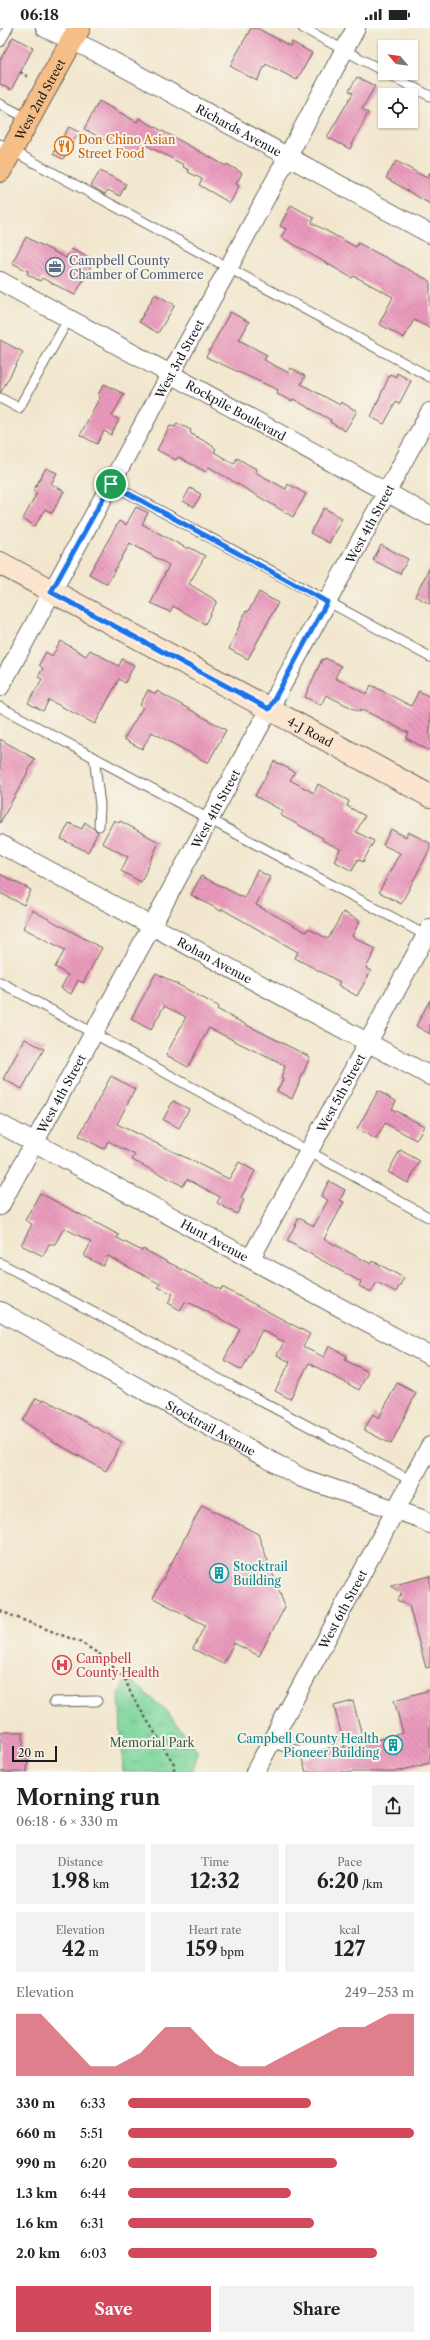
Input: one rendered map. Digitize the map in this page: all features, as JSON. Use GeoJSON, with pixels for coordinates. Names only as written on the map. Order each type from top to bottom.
{"type":"FeatureCollection","features":[{"type":"Feature","properties":{"kind":"main road","name":"West 2nd Street"},"geometry":{"type":"LineString","coordinates":[[0,170],[6,147],[29,119],[75,34]]}},
{"type":"Feature","properties":{"kind":"main road","name":"4-J Road"},"geometry":{"type":"LineString","coordinates":[[0,563],[51,592],[430,796]]}},
{"type":"Feature","properties":{"kind":"street","name":"Richards Avenue"},"geometry":{"type":"LineString","coordinates":[[45,28],[75,34],[288,156],[430,234]]}},
{"type":"Feature","properties":{"kind":"street","name":"West 3rd Street"},"geometry":{"type":"LineString","coordinates":[[0,687],[228,269],[356,28]]}},
{"type":"Feature","properties":{"kind":"street","name":"Rockpile Boulevard"},"geometry":{"type":"LineString","coordinates":[[0,281],[430,516]]}},
{"type":"Feature","properties":{"kind":"street","name":"West 4th Street"},"geometry":{"type":"LineString","coordinates":[[0,1206],[430,412]]}},
{"type":"Feature","properties":{"kind":"street","name":"Rohan Avenue"},"geometry":{"type":"LineString","coordinates":[[0,844],[430,1076]]}},
{"type":"Feature","properties":{"kind":"street","name":"West 5th Street"},"geometry":{"type":"LineString","coordinates":[[251,1258],[368,1042],[429,934]]}},
{"type":"Feature","properties":{"kind":"street","name":"Hunt Avenue"},"geometry":{"type":"LineString","coordinates":[[0,1124],[251,1258],[430,1356]]}},
{"type":"Feature","properties":{"kind":"street","name":"Stocktrail Avenue"},"geometry":{"type":"LineString","coordinates":[[0,1310],[302,1478],[395,1510],[430,1524]]}},
{"type":"Feature","properties":{"kind":"street","name":"West 6th Street"},"geometry":{"type":"LineString","coordinates":[[255,1772],[430,1446]]}},
{"type":"Feature","properties":{"kind":"lane"},"geometry":{"type":"LineString","coordinates":[[0,42],[8,28]]}},
{"type":"Feature","properties":{"kind":"lane"},"geometry":{"type":"LineString","coordinates":[[303,28],[378,69]]}},
{"type":"Feature","properties":{"kind":"lane"},"geometry":{"type":"LineString","coordinates":[[399,80],[430,96]]}},
{"type":"Feature","properties":{"kind":"lane"},"geometry":{"type":"LineString","coordinates":[[0,104],[29,119]]}},
{"type":"Feature","properties":{"kind":"lane"},"geometry":{"type":"LineString","coordinates":[[6,147],[228,269],[430,377]]}},
{"type":"Feature","properties":{"kind":"lane"},"geometry":{"type":"LineString","coordinates":[[0,398],[19,408],[69,318]]}},
{"type":"Feature","properties":{"kind":"lane"},"geometry":{"type":"LineString","coordinates":[[111,484],[430,657]]}},
{"type":"Feature","properties":{"kind":"lane"},"geometry":{"type":"LineString","coordinates":[[0,707],[210,820],[429,934]]}},
{"type":"Feature","properties":{"kind":"lane"},"geometry":{"type":"LineString","coordinates":[[94,757],[100,805],[99,826]]}},
{"type":"Feature","properties":{"kind":"lane"},"geometry":{"type":"LineString","coordinates":[[0,982],[430,1218]]}},
{"type":"Feature","properties":{"kind":"lane"},"geometry":{"type":"LineString","coordinates":[[0,1263],[412,1481]]}},
{"type":"Feature","properties":{"kind":"lane"},"geometry":{"type":"LineString","coordinates":[[54,1702],[97,1701]]}},
{"type":"Feature","properties":{"kind":"lane"},"geometry":{"type":"LineString","coordinates":[[271,1741],[290,1751],[298,1752],[331,1742]]}},
{"type":"Feature","properties":{"kind":"path"},"geometry":{"type":"LineString","coordinates":[[20,72],[30,78]]}},
{"type":"Feature","properties":{"kind":"path"},"geometry":{"type":"LineString","coordinates":[[0,1611],[82,1643],[102,1656],[125,1679],[131,1694],[174,1764],[174,1772]]}},
{"type":"Feature","properties":{"kind":"green space","name":"Memorial Park"},"geometry":{"type":"Polygon","coordinates":[[[128,1677],[170,1715],[198,1752],[192,1772],[123,1772],[119,1692],[128,1677]]]}},
{"type":"Feature","properties":{"kind":"building"},"geometry":{"type":"Polygon","coordinates":[[[251,28],[257,28],[290,46],[292,42],[312,53],[297,80],[266,64],[257,81],[230,66],[251,28]]]}},
{"type":"Feature","properties":{"kind":"building"},"geometry":{"type":"Polygon","coordinates":[[[13,37],[33,48],[11,90],[0,84],[0,60],[13,37]]]}},
{"type":"Feature","properties":{"kind":"building"},"geometry":{"type":"Polygon","coordinates":[[[357,77],[375,86],[362,109],[368,113],[350,149],[327,137],[353,93],[349,91],[357,77]]]}},
{"type":"Feature","properties":{"kind":"building"},"geometry":{"type":"Polygon","coordinates":[[[99,101],[137,122],[139,118],[226,166],[227,164],[242,173],[236,184],[239,186],[230,203],[199,185],[202,179],[188,172],[189,170],[183,167],[184,165],[146,145],[139,158],[84,129],[99,101]]]}},
{"type":"Feature","properties":{"kind":"building","name":"Don Chino Asian Street Food"},"geometry":{"type":"Polygon","coordinates":[[[69,127],[79,132],[63,159],[53,154],[69,127]]]}},
{"type":"Feature","properties":{"kind":"building"},"geometry":{"type":"Polygon","coordinates":[[[396,161],[427,178],[430,172],[430,204],[386,178],[396,161]]]}},
{"type":"Feature","properties":{"kind":"building"},"geometry":{"type":"Polygon","coordinates":[[[100,171],[126,184],[120,196],[108,190],[105,194],[91,186],[100,171]]]}},
{"type":"Feature","properties":{"kind":"building"},"geometry":{"type":"Polygon","coordinates":[[[291,205],[314,218],[312,223],[356,247],[358,243],[430,281],[430,328],[414,320],[404,338],[379,324],[393,297],[354,276],[352,278],[281,237],[286,229],[280,226],[291,205]]]}},
{"type":"Feature","properties":{"kind":"building","name":"Campbell County Chamber of Commerce"},"geometry":{"type":"Polygon","coordinates":[[[26,237],[66,258],[71,249],[94,260],[75,295],[42,278],[40,281],[27,274],[28,271],[12,263],[26,237]]]}},
{"type":"Feature","properties":{"kind":"building"},"geometry":{"type":"Polygon","coordinates":[[[155,294],[175,305],[158,333],[139,322],[155,294]]]}},
{"type":"Feature","properties":{"kind":"building"},"geometry":{"type":"Polygon","coordinates":[[[230,312],[249,322],[239,340],[267,355],[264,360],[289,373],[291,368],[305,376],[301,384],[340,405],[341,402],[357,411],[345,431],[330,422],[331,420],[293,399],[292,401],[277,394],[278,390],[206,357],[230,312]]]}},
{"type":"Feature","properties":{"kind":"building"},"geometry":{"type":"Polygon","coordinates":[[[0,340],[23,352],[1,392],[0,392],[0,340]]]}},
{"type":"Feature","properties":{"kind":"building"},"geometry":{"type":"Polygon","coordinates":[[[397,373],[411,381],[399,404],[396,402],[384,424],[371,417],[390,374],[396,377],[397,373]]]}},
{"type":"Feature","properties":{"kind":"building"},"geometry":{"type":"Polygon","coordinates":[[[104,384],[124,394],[112,416],[119,420],[111,435],[104,431],[97,444],[80,435],[100,397],[98,395],[104,384]]]}},
{"type":"Feature","properties":{"kind":"building"},"geometry":{"type":"Polygon","coordinates":[[[177,423],[191,430],[190,433],[213,446],[216,449],[214,452],[234,464],[237,458],[256,469],[255,472],[286,489],[288,484],[306,494],[293,517],[209,467],[206,472],[178,457],[176,460],[157,450],[170,426],[175,427],[177,423]]]}},
{"type":"Feature","properties":{"kind":"building"},"geometry":{"type":"Polygon","coordinates":[[[46,468],[57,473],[51,484],[64,491],[52,513],[45,509],[35,526],[23,519],[37,493],[33,491],[46,468]]]}},
{"type":"Feature","properties":{"kind":"building"},"geometry":{"type":"Polygon","coordinates":[[[190,488],[201,494],[194,507],[183,501],[190,488]]]}},
{"type":"Feature","properties":{"kind":"building"},"geometry":{"type":"Polygon","coordinates":[[[136,507],[148,513],[142,524],[188,549],[189,547],[205,556],[189,584],[217,601],[205,624],[173,606],[170,612],[151,603],[169,565],[130,543],[107,584],[89,574],[119,521],[126,525],[136,507]]]}},
{"type":"Feature","properties":{"kind":"building"},"geometry":{"type":"Polygon","coordinates":[[[324,508],[342,518],[329,543],[310,533],[324,508]]]}},
{"type":"Feature","properties":{"kind":"building"},"geometry":{"type":"Polygon","coordinates":[[[381,545],[408,559],[400,574],[373,560],[381,545]]]}},
{"type":"Feature","properties":{"kind":"building"},"geometry":{"type":"Polygon","coordinates":[[[430,567],[430,604],[415,596],[430,567]]]}},
{"type":"Feature","properties":{"kind":"building"},"geometry":{"type":"Polygon","coordinates":[[[259,592],[278,603],[248,659],[229,649],[246,611],[248,612],[259,592]]]}},
{"type":"Feature","properties":{"kind":"building"},"geometry":{"type":"Polygon","coordinates":[[[61,641],[86,656],[90,650],[119,666],[122,659],[134,665],[125,683],[119,679],[95,724],[49,700],[43,711],[28,703],[42,679],[38,677],[43,668],[39,665],[46,652],[52,656],[61,641]]]}},
{"type":"Feature","properties":{"kind":"building"},"geometry":{"type":"Polygon","coordinates":[[[325,658],[341,666],[335,678],[367,694],[371,685],[411,706],[419,691],[430,697],[430,751],[406,738],[409,733],[361,709],[360,712],[326,695],[321,705],[305,697],[322,659],[324,660],[325,658]]]}},
{"type":"Feature","properties":{"kind":"building"},"geometry":{"type":"Polygon","coordinates":[[[148,690],[156,694],[157,691],[226,730],[208,763],[152,732],[142,749],[124,739],[143,707],[140,705],[148,690]]]}},
{"type":"Feature","properties":{"kind":"building"},"geometry":{"type":"Polygon","coordinates":[[[0,739],[35,759],[0,823],[0,739]]]}},
{"type":"Feature","properties":{"kind":"building"},"geometry":{"type":"Polygon","coordinates":[[[274,761],[295,772],[290,780],[314,793],[318,784],[349,801],[347,806],[365,816],[356,832],[374,841],[363,862],[358,859],[352,871],[334,861],[340,849],[280,815],[283,811],[255,796],[274,761]]]}},
{"type":"Feature","properties":{"kind":"building"},"geometry":{"type":"Polygon","coordinates":[[[114,820],[119,823],[120,821],[159,842],[141,882],[121,871],[128,857],[102,843],[114,820]]]}},
{"type":"Feature","properties":{"kind":"building"},"geometry":{"type":"Polygon","coordinates":[[[85,822],[98,832],[88,852],[61,839],[69,823],[82,829],[85,822]]]}},
{"type":"Feature","properties":{"kind":"building"},"geometry":{"type":"Polygon","coordinates":[[[391,829],[406,837],[408,832],[430,843],[430,849],[401,904],[379,892],[400,853],[383,845],[391,829]]]}},
{"type":"Feature","properties":{"kind":"building"},"geometry":{"type":"Polygon","coordinates":[[[257,870],[270,877],[256,905],[306,932],[308,928],[328,939],[343,912],[360,921],[352,936],[376,949],[366,968],[371,971],[357,996],[338,985],[340,982],[295,958],[298,952],[222,909],[221,911],[191,895],[201,876],[244,898],[257,870]]]}},
{"type":"Feature","properties":{"kind":"building"},"geometry":{"type":"Polygon","coordinates":[[[0,874],[31,890],[24,905],[0,893],[0,874]]]}},
{"type":"Feature","properties":{"kind":"building"},"geometry":{"type":"Polygon","coordinates":[[[32,910],[102,948],[83,983],[78,980],[71,994],[61,988],[68,975],[55,967],[65,950],[23,928],[32,910]]]}},
{"type":"Feature","properties":{"kind":"building"},"geometry":{"type":"Polygon","coordinates":[[[156,973],[218,1006],[217,1009],[233,1018],[310,1057],[292,1099],[277,1091],[283,1079],[281,1078],[285,1066],[209,1028],[188,1067],[166,1055],[186,1017],[164,1006],[151,1030],[131,1019],[156,973]]]}},
{"type":"Feature","properties":{"kind":"building"},"geometry":{"type":"Polygon","coordinates":[[[430,1000],[430,1034],[416,1026],[430,1000]]]}},
{"type":"Feature","properties":{"kind":"building"},"geometry":{"type":"Polygon","coordinates":[[[25,1039],[44,1049],[22,1089],[3,1079],[25,1039]]]}},
{"type":"Feature","properties":{"kind":"building"},"geometry":{"type":"Polygon","coordinates":[[[111,1076],[135,1089],[117,1124],[229,1179],[239,1162],[255,1171],[241,1198],[244,1200],[237,1214],[217,1203],[220,1197],[187,1179],[183,1186],[132,1160],[135,1155],[108,1141],[104,1149],[79,1136],[111,1076]]]}},
{"type":"Feature","properties":{"kind":"building"},"geometry":{"type":"Polygon","coordinates":[[[378,1091],[396,1101],[392,1109],[424,1126],[416,1140],[385,1123],[376,1139],[357,1129],[378,1091]]]}},
{"type":"Feature","properties":{"kind":"building"},"geometry":{"type":"Polygon","coordinates":[[[173,1101],[189,1109],[179,1128],[163,1120],[173,1101]]]}},
{"type":"Feature","properties":{"kind":"building"},"geometry":{"type":"Polygon","coordinates":[[[400,1150],[420,1161],[408,1183],[388,1172],[400,1150]]]}},
{"type":"Feature","properties":{"kind":"building"},"geometry":{"type":"Polygon","coordinates":[[[329,1181],[345,1190],[340,1200],[344,1202],[324,1239],[371,1264],[373,1261],[404,1278],[396,1292],[377,1282],[371,1292],[359,1286],[361,1282],[287,1241],[299,1218],[314,1226],[328,1200],[321,1196],[329,1181]]]}},
{"type":"Feature","properties":{"kind":"building"},"geometry":{"type":"Polygon","coordinates":[[[40,1193],[119,1235],[117,1238],[142,1251],[143,1249],[221,1290],[222,1287],[310,1334],[303,1347],[324,1357],[329,1346],[347,1356],[345,1360],[368,1372],[359,1390],[309,1363],[290,1399],[275,1391],[290,1362],[277,1355],[284,1342],[262,1330],[242,1370],[224,1360],[240,1329],[192,1304],[185,1302],[180,1310],[168,1303],[173,1294],[158,1287],[160,1284],[108,1256],[103,1266],[84,1256],[91,1242],[64,1228],[55,1244],[49,1244],[43,1256],[21,1245],[32,1224],[25,1220],[40,1193]]]}},
{"type":"Feature","properties":{"kind":"building"},"geometry":{"type":"Polygon","coordinates":[[[397,1383],[416,1393],[391,1444],[364,1430],[373,1414],[379,1418],[397,1383]]]}},
{"type":"Feature","properties":{"kind":"building"},"geometry":{"type":"Polygon","coordinates":[[[36,1398],[43,1401],[44,1399],[122,1442],[106,1471],[56,1443],[23,1421],[36,1398]]]}},
{"type":"Feature","properties":{"kind":"building","name":"Stocktrail Building"},"geometry":{"type":"Polygon","coordinates":[[[202,1505],[258,1534],[285,1607],[259,1656],[234,1643],[223,1664],[193,1649],[205,1625],[153,1598],[202,1505]]]}},
{"type":"Feature","properties":{"kind":"building"},"geometry":{"type":"Polygon","coordinates":[[[430,1576],[430,1667],[426,1668],[409,1606],[397,1600],[402,1594],[391,1586],[430,1576]]]}},
{"type":"Feature","properties":{"kind":"building","name":"Campbell County Health Pioneer Building"},"geometry":{"type":"Polygon","coordinates":[[[430,1690],[430,1763],[395,1772],[306,1772],[302,1759],[345,1748],[334,1706],[353,1701],[364,1743],[403,1733],[394,1700],[430,1690]]]}},
{"type":"Feature","properties":{"kind":"building"},"geometry":{"type":"Polygon","coordinates":[[[0,1732],[23,1732],[23,1758],[28,1757],[27,1772],[0,1772],[0,1732]]]}},
{"type":"Feature","properties":{"kind":"place","name":"Don Chino Asian Street Food"},"geometry":{"type":"Point","coordinates":[64,146]}},
{"type":"Feature","properties":{"kind":"place","name":"Campbell County Chamber of Commerce"},"geometry":{"type":"Point","coordinates":[55,267]}},
{"type":"Feature","properties":{"kind":"place","name":"Stocktrail Building"},"geometry":{"type":"Point","coordinates":[219,1573]}},
{"type":"Feature","properties":{"kind":"place","name":"Campbell County Health"},"geometry":{"type":"Point","coordinates":[62,1665]}},
{"type":"Feature","properties":{"kind":"place","name":"Campbell County Health Pioneer Building"},"geometry":{"type":"Point","coordinates":[393,1745]}},
{"type":"Feature","properties":{"kind":"route"},"geometry":{"type":"LineString","coordinates":[[111,484],[327,602],[269,709],[51,592],[111,484]]}}]}
